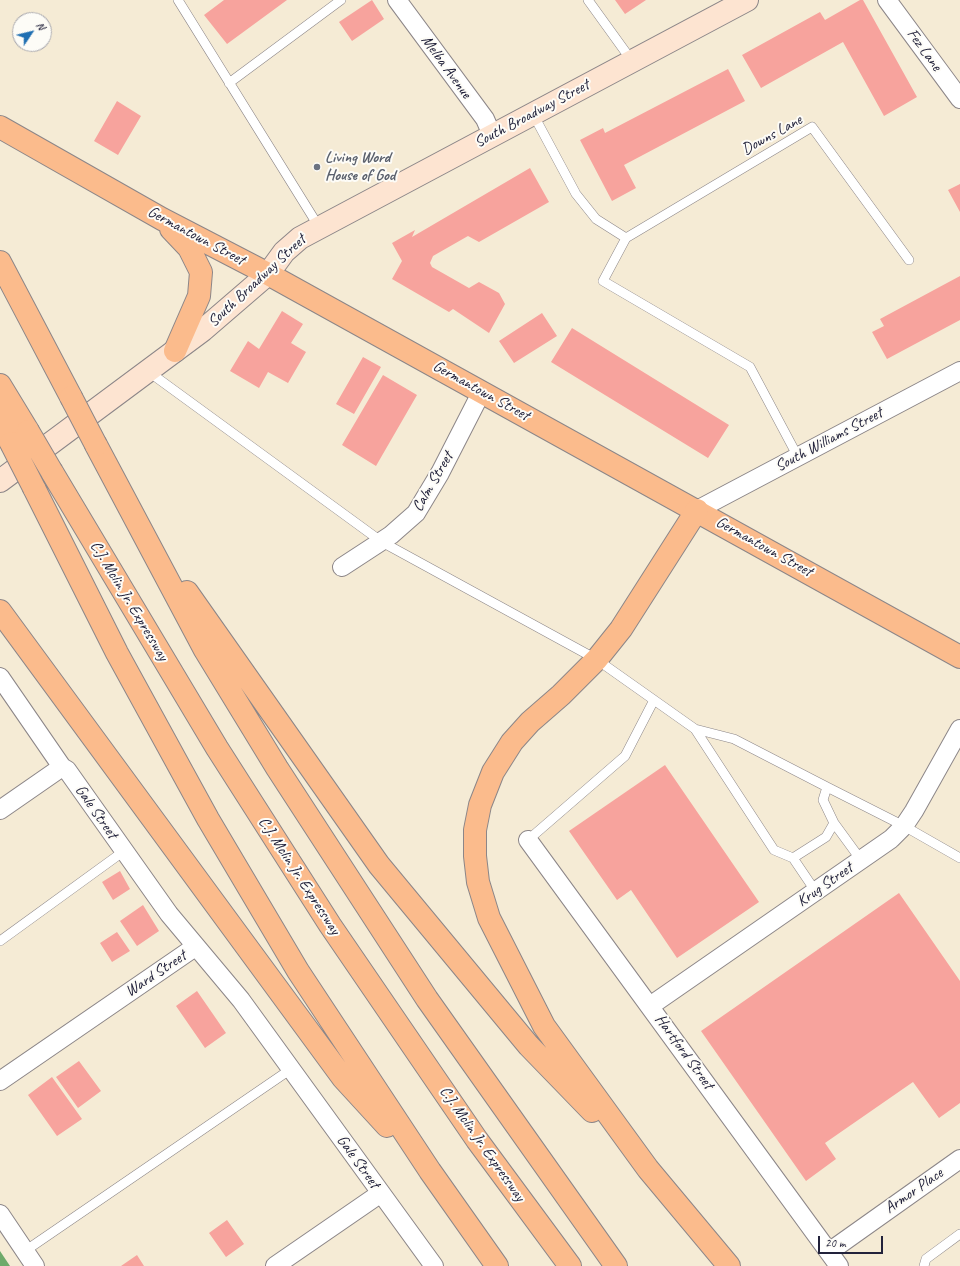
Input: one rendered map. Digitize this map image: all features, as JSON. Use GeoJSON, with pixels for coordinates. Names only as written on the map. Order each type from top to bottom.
{"type":"FeatureCollection","features":[{"type":"Feature","properties":{"kind":"main road","name":"Germantown Street"},"geometry":{"type":"LineString","coordinates":[[0,127],[162,219],[268,274],[482,391],[960,657]]}},
{"type":"Feature","properties":{"kind":"main road"},"geometry":{"type":"LineString","coordinates":[[162,219],[189,248],[201,272],[199,296],[175,352]]}},
{"type":"Feature","properties":{"kind":"main road"},"geometry":{"type":"LineString","coordinates":[[0,262],[205,650],[280,773],[427,999],[616,1266]]}},
{"type":"Feature","properties":{"kind":"main road"},"geometry":{"type":"LineString","coordinates":[[0,385],[20,437],[34,488],[117,653],[208,819],[298,971],[430,1171],[497,1266]]}},
{"type":"Feature","properties":{"kind":"main road"},"geometry":{"type":"LineString","coordinates":[[0,412],[20,437]]}},
{"type":"Feature","properties":{"kind":"main road","name":"C.J. Mclin Jr. Expressway"},"geometry":{"type":"LineString","coordinates":[[20,437],[52,472],[217,748],[330,925],[477,1140],[570,1266]]}},
{"type":"Feature","properties":{"kind":"main road"},"geometry":{"type":"LineString","coordinates":[[697,510],[621,628],[596,659],[561,695],[530,722],[512,742],[493,772],[480,805],[475,830],[475,856],[478,882],[489,918],[544,1026],[648,1169],[729,1266]]}},
{"type":"Feature","properties":{"kind":"main road"},"geometry":{"type":"LineString","coordinates":[[135,518],[379,864],[529,1046],[648,1169]]}},
{"type":"Feature","properties":{"kind":"main road"},"geometry":{"type":"LineString","coordinates":[[0,611],[343,1078],[430,1171]]}},
{"type":"Feature","properties":{"kind":"street","name":"Melba Avenue"},"geometry":{"type":"LineString","coordinates":[[397,0],[485,119],[492,135]]}},
{"type":"Feature","properties":{"kind":"street","name":"South Broadway Street"},"geometry":{"type":"LineString","coordinates":[[0,481],[149,372],[203,330],[268,274],[284,252],[300,238],[746,0]]}},
{"type":"Feature","properties":{"kind":"street","name":"Fez Lane"},"geometry":{"type":"LineString","coordinates":[[887,0],[960,99]]}},
{"type":"Feature","properties":{"kind":"street","name":"South Williams Street"},"geometry":{"type":"LineString","coordinates":[[697,510],[960,371]]}},
{"type":"Feature","properties":{"kind":"street","name":"Calm Street"},"geometry":{"type":"LineString","coordinates":[[342,567],[382,542],[416,513],[440,472],[482,391]]}},
{"type":"Feature","properties":{"kind":"street","name":"Gale Street"},"geometry":{"type":"LineString","coordinates":[[0,677],[62,767],[67,770],[169,914],[195,947]]}},
{"type":"Feature","properties":{"kind":"street","name":"Krug Street"},"geometry":{"type":"LineString","coordinates":[[650,1006],[891,839],[904,826],[960,729]]}},
{"type":"Feature","properties":{"kind":"street"},"geometry":{"type":"LineString","coordinates":[[0,810],[62,767]]}},
{"type":"Feature","properties":{"kind":"street","name":"Hartford Street"},"geometry":{"type":"LineString","coordinates":[[528,840],[834,1259]]}},
{"type":"Feature","properties":{"kind":"street","name":"Ward Street"},"geometry":{"type":"LineString","coordinates":[[0,1081],[195,947],[241,1000],[287,1063]]}},
{"type":"Feature","properties":{"kind":"street","name":"Gale Street"},"geometry":{"type":"LineString","coordinates":[[287,1063],[434,1266]]}},
{"type":"Feature","properties":{"kind":"street","name":"Armor Place"},"geometry":{"type":"LineString","coordinates":[[834,1259],[960,1159]]}},
{"type":"Feature","properties":{"kind":"street"},"geometry":{"type":"LineString","coordinates":[[275,1266],[381,1193]]}},
{"type":"Feature","properties":{"kind":"street"},"geometry":{"type":"LineString","coordinates":[[0,1214],[35,1266]]}},
{"type":"Feature","properties":{"kind":"lane"},"geometry":{"type":"LineString","coordinates":[[178,0],[319,227]]}},
{"type":"Feature","properties":{"kind":"lane"},"geometry":{"type":"LineString","coordinates":[[229,83],[341,0]]}},
{"type":"Feature","properties":{"kind":"lane"},"geometry":{"type":"LineString","coordinates":[[588,0],[632,61]]}},
{"type":"Feature","properties":{"kind":"lane"},"geometry":{"type":"LineString","coordinates":[[533,114],[576,194],[596,219],[626,238],[603,281],[750,367],[798,457]]}},
{"type":"Feature","properties":{"kind":"lane","name":"Downs Lane"},"geometry":{"type":"LineString","coordinates":[[626,238],[812,126],[909,260]]}},
{"type":"Feature","properties":{"kind":"lane"},"geometry":{"type":"LineString","coordinates":[[149,372],[382,542],[596,659],[695,729],[734,739],[904,826],[960,858]]}},
{"type":"Feature","properties":{"kind":"lane"},"geometry":{"type":"LineString","coordinates":[[528,840],[625,756],[654,700]]}},
{"type":"Feature","properties":{"kind":"lane"},"geometry":{"type":"LineString","coordinates":[[695,729],[774,850],[793,858],[816,892]]}},
{"type":"Feature","properties":{"kind":"lane"},"geometry":{"type":"LineString","coordinates":[[827,787],[823,800],[834,822],[861,860]]}},
{"type":"Feature","properties":{"kind":"lane"},"geometry":{"type":"LineString","coordinates":[[793,858],[826,837],[834,822]]}},
{"type":"Feature","properties":{"kind":"lane"},"geometry":{"type":"LineString","coordinates":[[0,941],[124,851]]}},
{"type":"Feature","properties":{"kind":"lane"},"geometry":{"type":"LineString","coordinates":[[25,1251],[287,1063]]}},
{"type":"Feature","properties":{"kind":"lane"},"geometry":{"type":"LineString","coordinates":[[924,1266],[926,1259],[960,1234]]}},
{"type":"Feature","properties":{"kind":"green space"},"geometry":{"type":"Polygon","coordinates":[[[0,1251],[10,1266],[0,1266],[0,1251]]]}},
{"type":"Feature","properties":{"kind":"building"},"geometry":{"type":"Polygon","coordinates":[[[224,0],[287,0],[227,44],[204,15],[224,0]]]}},
{"type":"Feature","properties":{"kind":"building"},"geometry":{"type":"Polygon","coordinates":[[[372,0],[384,19],[352,41],[339,22],[372,0]]]}},
{"type":"Feature","properties":{"kind":"building"},"geometry":{"type":"Polygon","coordinates":[[[615,0],[646,0],[625,14],[615,0]]]}},
{"type":"Feature","properties":{"kind":"building"},"geometry":{"type":"Polygon","coordinates":[[[860,0],[863,0],[917,97],[884,116],[843,42],[761,88],[742,55],[820,12],[825,20],[860,0]]]}},
{"type":"Feature","properties":{"kind":"building"},"geometry":{"type":"Polygon","coordinates":[[[728,69],[745,101],[624,165],[636,188],[612,201],[580,140],[603,128],[605,133],[728,69]]]}},
{"type":"Feature","properties":{"kind":"building"},"geometry":{"type":"Polygon","coordinates":[[[117,101],[141,116],[118,155],[94,141],[117,101]]]}},
{"type":"Feature","properties":{"kind":"building"},"geometry":{"type":"Polygon","coordinates":[[[530,168],[549,202],[479,242],[468,236],[433,256],[430,263],[432,267],[469,288],[479,282],[499,293],[505,304],[489,333],[453,309],[449,312],[392,279],[402,261],[392,243],[415,230],[412,237],[530,168]]]}},
{"type":"Feature","properties":{"kind":"building"},"geometry":{"type":"Polygon","coordinates":[[[960,184],[960,212],[948,190],[960,184]]]}},
{"type":"Feature","properties":{"kind":"building"},"geometry":{"type":"Polygon","coordinates":[[[960,276],[960,320],[887,359],[872,332],[884,326],[880,319],[960,276]]]}},
{"type":"Feature","properties":{"kind":"building"},"geometry":{"type":"Polygon","coordinates":[[[282,311],[303,324],[291,343],[306,352],[288,383],[268,372],[259,388],[230,371],[248,341],[259,349],[282,311]]]}},
{"type":"Feature","properties":{"kind":"building"},"geometry":{"type":"Polygon","coordinates":[[[542,313],[557,336],[514,363],[499,341],[542,313]]]}},
{"type":"Feature","properties":{"kind":"building"},"geometry":{"type":"Polygon","coordinates":[[[572,328],[729,425],[708,458],[551,362],[572,328]]]}},
{"type":"Feature","properties":{"kind":"building"},"geometry":{"type":"Polygon","coordinates":[[[363,357],[381,367],[354,414],[336,404],[363,357]]]}},
{"type":"Feature","properties":{"kind":"building"},"geometry":{"type":"Polygon","coordinates":[[[383,375],[417,395],[376,466],[342,445],[383,375]]]}},
{"type":"Feature","properties":{"kind":"building"},"geometry":{"type":"Polygon","coordinates":[[[665,765],[759,902],[677,958],[631,890],[617,900],[569,831],[665,765]]]}},
{"type":"Feature","properties":{"kind":"building"},"geometry":{"type":"Polygon","coordinates":[[[120,871],[130,889],[113,900],[102,882],[120,871]]]}},
{"type":"Feature","properties":{"kind":"building"},"geometry":{"type":"Polygon","coordinates":[[[899,893],[960,981],[960,1103],[939,1118],[913,1082],[825,1143],[836,1159],[806,1181],[701,1031],[899,893]]]}},
{"type":"Feature","properties":{"kind":"building"},"geometry":{"type":"Polygon","coordinates":[[[143,905],[159,931],[137,946],[120,921],[143,905]]]}},
{"type":"Feature","properties":{"kind":"building"},"geometry":{"type":"Polygon","coordinates":[[[117,932],[130,951],[112,962],[100,943],[117,932]]]}},
{"type":"Feature","properties":{"kind":"building"},"geometry":{"type":"Polygon","coordinates":[[[197,991],[226,1033],[205,1048],[176,1006],[197,991]]]}},
{"type":"Feature","properties":{"kind":"building"},"geometry":{"type":"Polygon","coordinates":[[[79,1061],[101,1091],[78,1108],[56,1077],[79,1061]]]}},
{"type":"Feature","properties":{"kind":"building"},"geometry":{"type":"Polygon","coordinates":[[[52,1077],[82,1119],[57,1136],[28,1095],[52,1077]]]}},
{"type":"Feature","properties":{"kind":"building"},"geometry":{"type":"Polygon","coordinates":[[[227,1220],[244,1244],[226,1257],[209,1233],[227,1220]]]}},
{"type":"Feature","properties":{"kind":"building"},"geometry":{"type":"Polygon","coordinates":[[[137,1255],[144,1266],[121,1266],[137,1255]]]}},
{"type":"Feature","properties":{"kind":"place","name":"Living Word House of God"},"geometry":{"type":"Point","coordinates":[317,167]}}]}
